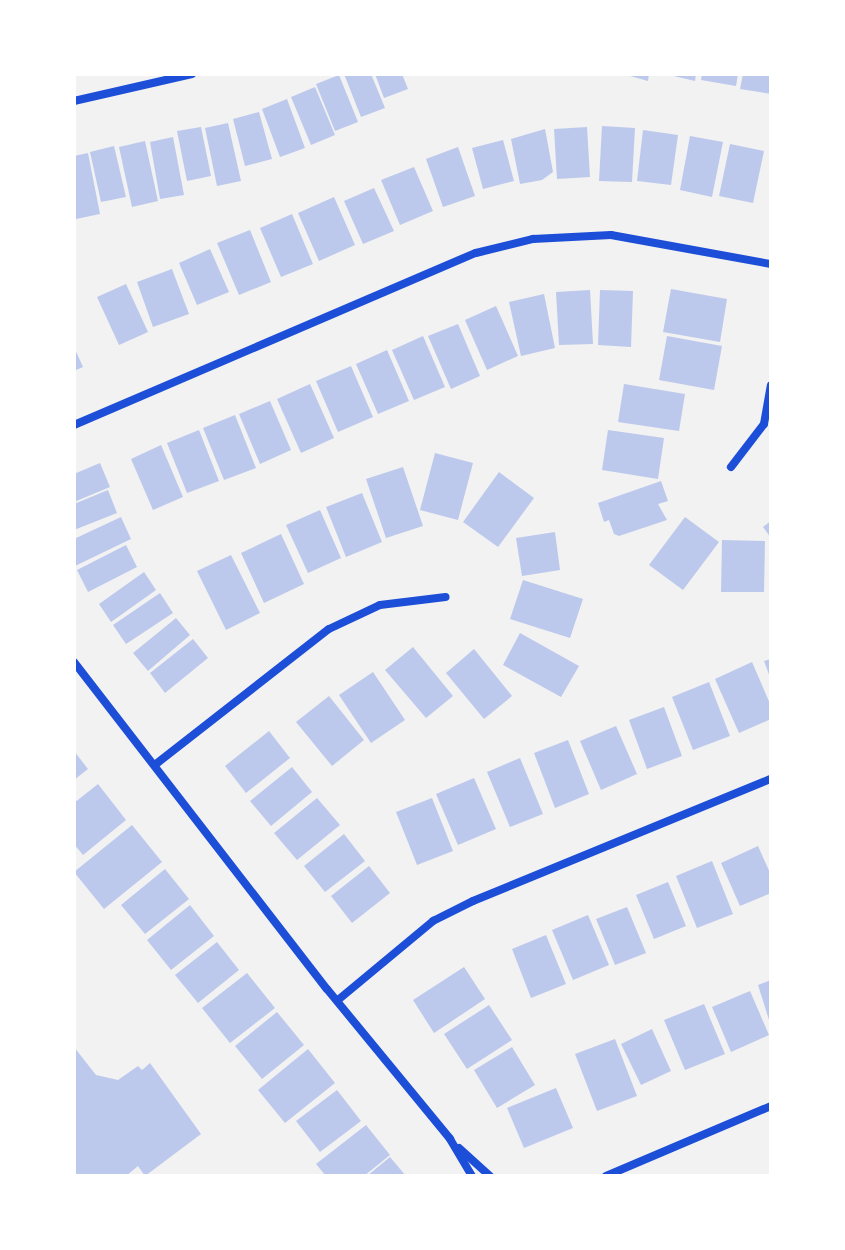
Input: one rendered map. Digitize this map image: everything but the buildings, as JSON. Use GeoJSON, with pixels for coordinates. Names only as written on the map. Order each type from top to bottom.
{"type":"FeatureCollection","features":[{"type":"Feature","properties":{"kind":"street"},"geometry":{"type":"LineString","coordinates":[[74,101],[192,74]]}},
{"type":"Feature","properties":{"kind":"street"},"geometry":{"type":"LineString","coordinates":[[74,425],[476,253],[533,239],[611,235],[771,264]]}},
{"type":"Feature","properties":{"kind":"street"},"geometry":{"type":"LineString","coordinates":[[731,467],[764,424],[771,386]]}},
{"type":"Feature","properties":{"kind":"street"},"geometry":{"type":"LineString","coordinates":[[156,764],[329,629],[380,605],[446,597]]}},
{"type":"Feature","properties":{"kind":"street"},"geometry":{"type":"LineString","coordinates":[[74,662],[450,1139],[472,1176]]}},
{"type":"Feature","properties":{"kind":"street"},"geometry":{"type":"LineString","coordinates":[[338,1000],[433,921],[473,901],[771,779]]}},
{"type":"Feature","properties":{"kind":"street"},"geometry":{"type":"LineString","coordinates":[[606,1176],[771,1106]]}},
{"type":"Feature","properties":{"kind":"street"},"geometry":{"type":"LineString","coordinates":[[450,1139],[490,1176]]}}]}
